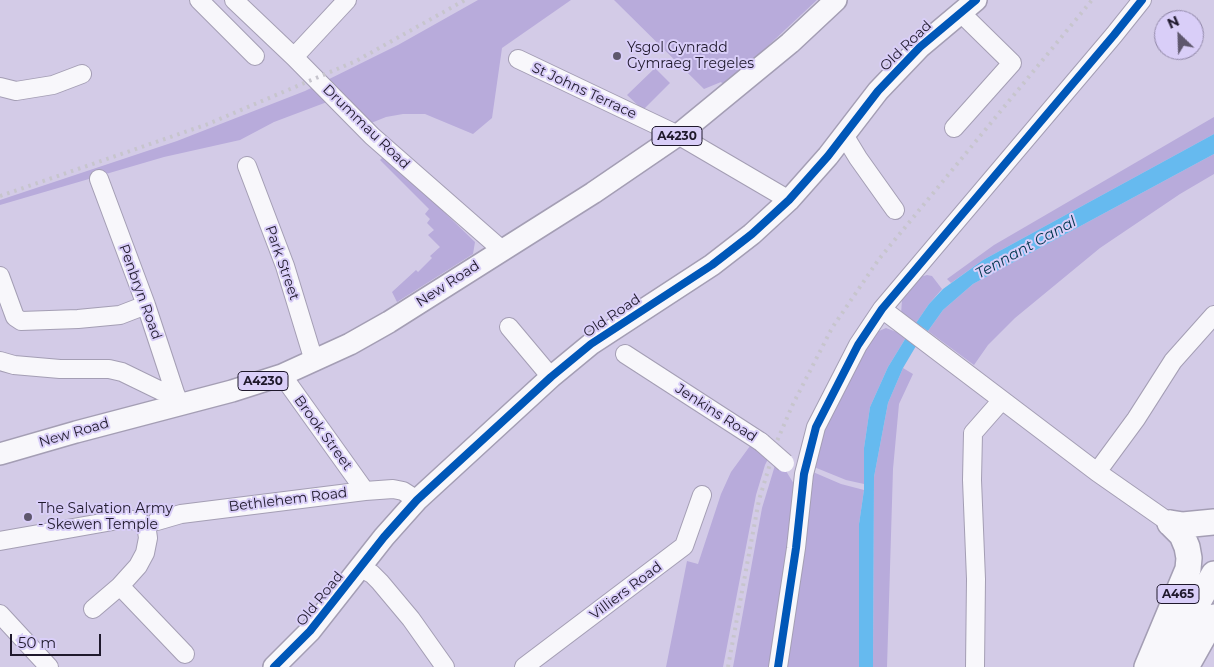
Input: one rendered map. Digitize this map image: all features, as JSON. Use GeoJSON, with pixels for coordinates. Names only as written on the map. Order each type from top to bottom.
{"type":"FeatureCollection","features":[{"type":"Feature","properties":{"kind":"highway"},"geometry":{"type":"LineString","coordinates":[[1170,523],[1183,525],[1214,522]]}},
{"type":"Feature","properties":{"kind":"highway","name":"A465"},"geometry":{"type":"LineString","coordinates":[[1147,667],[1188,568],[1190,558],[1182,536],[1170,523]]}},
{"type":"Feature","properties":{"kind":"highway","name":"A465"},"geometry":{"type":"LineString","coordinates":[[1161,667],[1214,574]]}},
{"type":"Feature","properties":{"kind":"highway","name":"A465"},"geometry":{"type":"LineString","coordinates":[[1186,667],[1214,617]]}},
{"type":"Feature","properties":{"kind":"main road","name":"New Road"},"geometry":{"type":"LineString","coordinates":[[0,454],[177,400],[232,391],[282,374],[350,344],[389,322],[593,193],[678,135],[790,43],[836,0]]}},
{"type":"Feature","properties":{"kind":"main road","name":"Old Road"},"geometry":{"type":"LineString","coordinates":[[274,667],[310,631],[384,537],[417,500],[551,377],[591,344],[712,265],[752,234],[789,200],[828,156],[878,91],[914,53],[968,6]]}},
{"type":"Feature","properties":{"kind":"street"},"geometry":{"type":"LineString","coordinates":[[199,0],[255,56]]}},
{"type":"Feature","properties":{"kind":"street","name":"Drummau Road"},"geometry":{"type":"LineString","coordinates":[[234,0],[294,57],[372,136],[502,250]]}},
{"type":"Feature","properties":{"kind":"street"},"geometry":{"type":"LineString","coordinates":[[294,57],[347,0]]}},
{"type":"Feature","properties":{"kind":"street"},"geometry":{"type":"LineString","coordinates":[[778,667],[795,557],[804,474],[816,427],[858,345],[882,309],[1108,43],[1142,0]]}},
{"type":"Feature","properties":{"kind":"street"},"geometry":{"type":"LineString","coordinates":[[954,128],[1012,63],[968,6]]}},
{"type":"Feature","properties":{"kind":"street","name":"St Johns Terrace"},"geometry":{"type":"LineString","coordinates":[[518,59],[678,135],[789,200]]}},
{"type":"Feature","properties":{"kind":"street"},"geometry":{"type":"LineString","coordinates":[[0,87],[16,91],[53,85],[82,74]]}},
{"type":"Feature","properties":{"kind":"street"},"geometry":{"type":"LineString","coordinates":[[844,135],[895,210]]}},
{"type":"Feature","properties":{"kind":"street","name":"Park Street"},"geometry":{"type":"LineString","coordinates":[[247,166],[285,266],[314,361]]}},
{"type":"Feature","properties":{"kind":"street","name":"Penbryn Road"},"geometry":{"type":"LineString","coordinates":[[99,179],[146,306],[177,400]]}},
{"type":"Feature","properties":{"kind":"street"},"geometry":{"type":"LineString","coordinates":[[0,276],[15,317],[21,321],[120,315],[146,306]]}},
{"type":"Feature","properties":{"kind":"street"},"geometry":{"type":"LineString","coordinates":[[882,309],[1097,472],[1170,523]]}},
{"type":"Feature","properties":{"kind":"street"},"geometry":{"type":"LineString","coordinates":[[1097,472],[1136,419],[1173,361],[1214,314]]}},
{"type":"Feature","properties":{"kind":"street"},"geometry":{"type":"LineString","coordinates":[[508,327],[551,377]]}},
{"type":"Feature","properties":{"kind":"street","name":"Jenkins Road"},"geometry":{"type":"LineString","coordinates":[[625,354],[761,442],[785,464],[804,474]]}},
{"type":"Feature","properties":{"kind":"street"},"geometry":{"type":"LineString","coordinates":[[0,361],[14,366],[60,369],[109,369],[122,372],[177,400]]}},
{"type":"Feature","properties":{"kind":"street","name":"Brook Street"},"geometry":{"type":"LineString","coordinates":[[282,374],[365,491]]}},
{"type":"Feature","properties":{"kind":"street"},"geometry":{"type":"LineString","coordinates":[[975,667],[976,579],[972,480],[973,434],[1002,400]]}},
{"type":"Feature","properties":{"kind":"street","name":"Bethlehem Road"},"geometry":{"type":"LineString","coordinates":[[157,521],[181,514],[365,491],[398,490],[417,500]]}},
{"type":"Feature","properties":{"kind":"street","name":"Villiers Road"},"geometry":{"type":"LineString","coordinates":[[524,667],[684,546],[702,495]]}},
{"type":"Feature","properties":{"kind":"street"},"geometry":{"type":"LineString","coordinates":[[0,541],[124,520],[139,521],[147,531],[148,538],[145,553],[138,566],[120,586],[93,609]]}},
{"type":"Feature","properties":{"kind":"street"},"geometry":{"type":"LineString","coordinates":[[360,568],[372,574],[380,582],[411,619],[445,667]]}},
{"type":"Feature","properties":{"kind":"street"},"geometry":{"type":"LineString","coordinates":[[120,586],[185,654]]}},
{"type":"Feature","properties":{"kind":"street"},"geometry":{"type":"LineString","coordinates":[[0,614],[49,667]]}},
{"type":"Feature","properties":{"kind":"shaded area"},"geometry":{"type":"Polygon","coordinates":[[[478,0],[571,0],[502,48],[492,118],[473,134],[425,114],[403,114],[386,117],[371,123],[343,96],[274,122],[240,140],[164,157],[0,205],[0,200],[177,141],[305,91],[398,45],[478,0]]]}},
{"type":"Feature","properties":{"kind":"shaded area"},"geometry":{"type":"Polygon","coordinates":[[[614,0],[817,0],[725,86],[721,82],[704,89],[614,0]]]}},
{"type":"Feature","properties":{"kind":"shaded area"},"geometry":{"type":"Polygon","coordinates":[[[655,68],[670,83],[643,110],[627,95],[655,68]]]}},
{"type":"Feature","properties":{"kind":"shaded area"},"geometry":{"type":"Polygon","coordinates":[[[1214,117],[1214,134],[983,260],[951,283],[947,279],[994,245],[1214,117]]]}},
{"type":"Feature","properties":{"kind":"shaded area"},"geometry":{"type":"Polygon","coordinates":[[[1214,154],[1214,174],[1180,194],[1100,248],[1015,318],[988,345],[974,365],[928,331],[943,310],[973,284],[1214,154]]]}},
{"type":"Feature","properties":{"kind":"shaded area"},"geometry":{"type":"Polygon","coordinates":[[[385,155],[475,242],[473,254],[397,302],[392,292],[416,270],[418,272],[432,258],[430,256],[440,247],[428,235],[434,230],[427,223],[430,219],[425,214],[429,209],[380,160],[385,155]]]}},
{"type":"Feature","properties":{"kind":"shaded area"},"geometry":{"type":"Polygon","coordinates":[[[932,276],[942,289],[916,323],[901,314],[902,300],[920,277],[932,276]]]}},
{"type":"Feature","properties":{"kind":"shaded area"},"geometry":{"type":"Polygon","coordinates":[[[886,328],[907,336],[888,367],[870,407],[864,448],[864,484],[846,480],[814,467],[820,437],[872,334],[886,328]]]}},
{"type":"Feature","properties":{"kind":"shaded area"},"geometry":{"type":"Polygon","coordinates":[[[903,368],[913,374],[899,404],[893,469],[887,667],[873,667],[874,477],[888,403],[903,368]]]}},
{"type":"Feature","properties":{"kind":"shaded area"},"geometry":{"type":"Polygon","coordinates":[[[750,446],[757,447],[769,457],[756,495],[723,667],[666,667],[687,561],[698,564],[721,494],[731,472],[750,446]]]}},
{"type":"Feature","properties":{"kind":"shaded area"},"geometry":{"type":"Polygon","coordinates":[[[776,462],[786,471],[794,484],[796,502],[770,667],[733,667],[762,508],[776,462]]]}},
{"type":"Feature","properties":{"kind":"shaded area"},"geometry":{"type":"Polygon","coordinates":[[[813,472],[841,484],[864,490],[859,524],[859,667],[786,667],[813,472]]]}},
{"type":"Feature","properties":{"kind":"water","name":"Tennant Canal"},"geometry":{"type":"Polygon","coordinates":[[[1214,134],[1214,154],[973,284],[943,310],[928,331],[916,323],[929,304],[943,289],[983,260],[1214,134]]]}},
{"type":"Feature","properties":{"kind":"water"},"geometry":{"type":"Polygon","coordinates":[[[907,336],[916,346],[903,368],[888,403],[874,477],[873,667],[859,667],[859,524],[864,490],[864,448],[870,407],[888,367],[907,336]]]}},
{"type":"Feature","properties":{"kind":"railway"},"geometry":{"type":"LineString","coordinates":[[0,196],[208,124],[356,61],[465,0]]}},
{"type":"Feature","properties":{"kind":"railway"},"geometry":{"type":"LineString","coordinates":[[728,667],[759,500],[777,441],[793,404],[832,328],[879,259],[1092,0]]}},
{"type":"Feature","properties":{"kind":"cycle path"},"geometry":{"type":"LineString","coordinates":[[274,667],[310,631],[384,537],[417,500],[551,377],[591,344],[712,265],[752,234],[789,200],[828,156],[878,91],[920,47],[976,0]]}},
{"type":"Feature","properties":{"kind":"cycle path"},"geometry":{"type":"LineString","coordinates":[[778,667],[796,548],[804,474],[816,427],[858,345],[882,309],[1142,0]]}},
{"type":"Feature","properties":{"kind":"place","name":"Ysgol Gynradd Gymraeg Tregeles"},"geometry":{"type":"Point","coordinates":[617,56]}},
{"type":"Feature","properties":{"kind":"place","name":"The Salvation Army - Skewen Temple"},"geometry":{"type":"Point","coordinates":[28,517]}}]}
